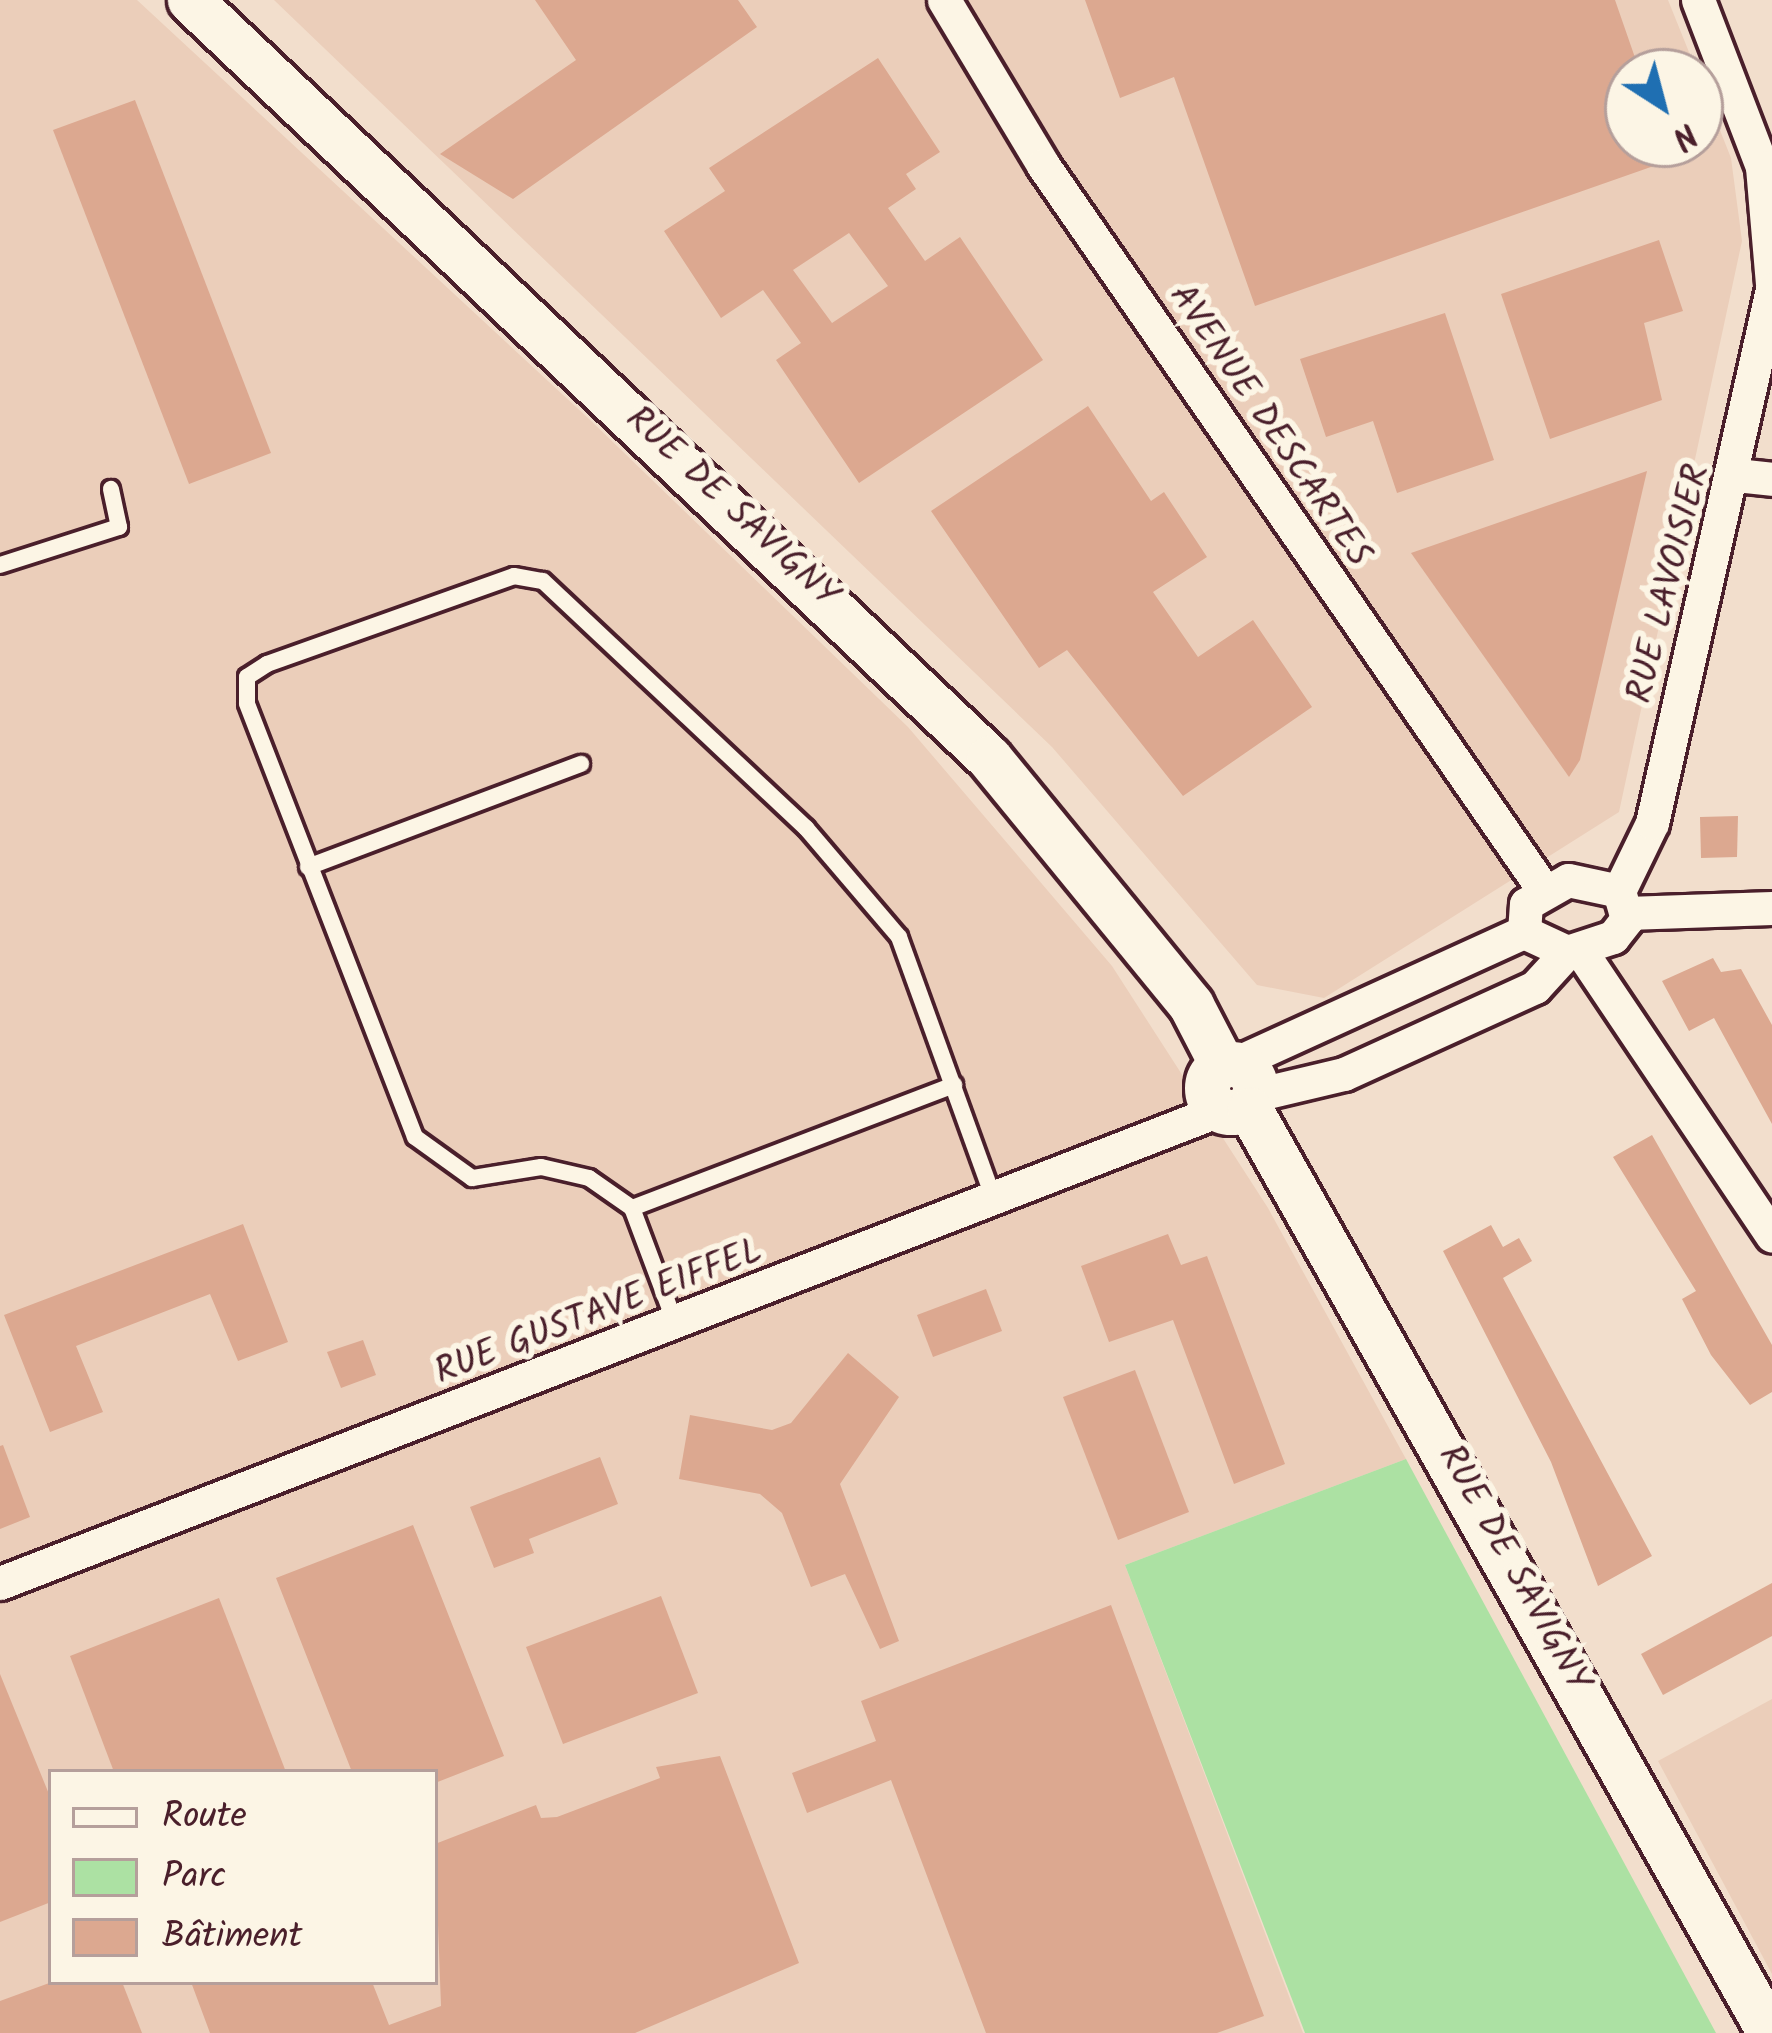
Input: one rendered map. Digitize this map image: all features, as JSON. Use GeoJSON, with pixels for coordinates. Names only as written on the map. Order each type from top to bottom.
{"type":"FeatureCollection","features":[{"type":"Feature","properties":{"kind":"street","name":"RUE DE SAVIGNY"},"geometry":{"type":"LineString","coordinates":[[190,0],[989,758],[1191,1005],[1770,2033]]}},
{"type":"Feature","properties":{"kind":"street","name":"AVENUE DESCARTES"},"geometry":{"type":"LineString","coordinates":[[944,0],[1043,165],[1543,889]]}},
{"type":"Feature","properties":{"kind":"street","name":"RUE LAVOISIER"},"geometry":{"type":"LineString","coordinates":[[1623,902],[1652,823],[1768,347],[1772,286],[1762,167],[1698,0]]}},
{"type":"Feature","properties":{"kind":"street"},"geometry":{"type":"LineString","coordinates":[[1736,476],[1772,479]]}},
{"type":"Feature","properties":{"kind":"street"},"geometry":{"type":"LineString","coordinates":[[1524,932],[1521,914],[1543,889],[1585,878],[1623,902],[1772,908]]}},
{"type":"Feature","properties":{"kind":"street"},"geometry":{"type":"LineString","coordinates":[[1237,1088],[1344,1074],[1514,997],[1573,951],[1613,937],[1623,902]]}},
{"type":"Feature","properties":{"kind":"street"},"geometry":{"type":"LineString","coordinates":[[1237,1088],[1524,932],[1573,951],[1772,1236]]}},
{"type":"Feature","properties":{"kind":"street","name":"RUE GUSTAVE EIFFEL"},"geometry":{"type":"LineString","coordinates":[[0,1583],[995,1205],[1237,1088]]}},
{"type":"Feature","properties":{"kind":"lane"},"geometry":{"type":"LineString","coordinates":[[0,565],[119,527],[111,489]]}},
{"type":"Feature","properties":{"kind":"lane"},"geometry":{"type":"LineString","coordinates":[[676,1326],[632,1208],[589,1178],[541,1167],[472,1178],[437,1163],[415,1137],[247,703],[248,676],[514,576],[543,580],[806,828],[899,937],[995,1205]]}},
{"type":"Feature","properties":{"kind":"lane"},"geometry":{"type":"LineString","coordinates":[[308,867],[581,764]]}},
{"type":"Feature","properties":{"kind":"lane"},"geometry":{"type":"LineString","coordinates":[[632,1208],[954,1084]]}},
{"type":"Feature","properties":{"kind":"shaded area"},"geometry":{"type":"Polygon","coordinates":[[[0,0],[137,0],[589,419],[908,727],[1112,966],[1268,1208],[1406,1459],[1125,1565],[1303,2033],[0,2033],[0,0]]]}},
{"type":"Feature","properties":{"kind":"shaded area"},"geometry":{"type":"Polygon","coordinates":[[[274,0],[1668,0],[1687,48],[1604,48],[1604,168],[1724,168],[1724,140],[1731,158],[1742,241],[1619,812],[1324,998],[1257,985],[1052,747],[274,0]]]}},
{"type":"Feature","properties":{"kind":"shaded area"},"geometry":{"type":"Polygon","coordinates":[[[1772,1699],[1772,1974],[1658,1761],[1772,1699]]]}},
{"type":"Feature","properties":{"kind":"green space"},"geometry":{"type":"Polygon","coordinates":[[[1406,1459],[1716,2033],[1305,2033],[1125,1565],[1406,1459]]]}},
{"type":"Feature","properties":{"kind":"building"},"geometry":{"type":"Polygon","coordinates":[[[535,0],[738,0],[757,27],[513,199],[440,154],[576,60],[535,0]]]}},
{"type":"Feature","properties":{"kind":"building"},"geometry":{"type":"Polygon","coordinates":[[[1085,0],[1615,0],[1632,48],[1604,48],[1604,168],[1648,168],[1255,306],[1174,77],[1120,98],[1085,0]]]}},
{"type":"Feature","properties":{"kind":"building"},"geometry":{"type":"Polygon","coordinates":[[[878,58],[940,152],[906,174],[916,189],[888,208],[925,261],[960,237],[1043,360],[859,483],[776,360],[801,343],[763,290],[721,318],[664,231],[725,191],[709,168],[878,58]],[[849,233],[793,270],[832,323],[888,286],[849,233]]]}},
{"type":"Feature","properties":{"kind":"building"},"geometry":{"type":"Polygon","coordinates":[[[135,100],[271,453],[189,484],[53,130],[135,100]]]}},
{"type":"Feature","properties":{"kind":"building"},"geometry":{"type":"Polygon","coordinates":[[[1659,240],[1683,311],[1644,323],[1662,400],[1550,439],[1501,294],[1659,240]]]}},
{"type":"Feature","properties":{"kind":"building"},"geometry":{"type":"Polygon","coordinates":[[[1445,313],[1494,460],[1397,493],[1373,421],[1326,437],[1300,359],[1445,313]]]}},
{"type":"Feature","properties":{"kind":"building"},"geometry":{"type":"Polygon","coordinates":[[[1088,406],[1151,501],[1164,492],[1207,557],[1153,592],[1198,657],[1253,620],[1312,707],[1183,796],[1067,650],[1039,668],[931,511],[1088,406]]]}},
{"type":"Feature","properties":{"kind":"building"},"geometry":{"type":"Polygon","coordinates":[[[1647,471],[1580,760],[1569,777],[1411,553],[1647,471]]]}},
{"type":"Feature","properties":{"kind":"building"},"geometry":{"type":"Polygon","coordinates":[[[1738,816],[1737,857],[1701,858],[1700,817],[1738,816]]]}},
{"type":"Feature","properties":{"kind":"building"},"geometry":{"type":"Polygon","coordinates":[[[1713,958],[1721,972],[1741,969],[1772,1025],[1772,1124],[1714,1018],[1689,1031],[1662,981],[1713,958]]]}},
{"type":"Feature","properties":{"kind":"building"},"geometry":{"type":"Polygon","coordinates":[[[1652,1135],[1772,1345],[1772,1392],[1750,1405],[1711,1355],[1682,1299],[1696,1291],[1613,1157],[1652,1135]]]}},
{"type":"Feature","properties":{"kind":"building"},"geometry":{"type":"Polygon","coordinates":[[[243,1224],[288,1342],[238,1361],[210,1294],[76,1346],[103,1412],[50,1432],[4,1315],[243,1224]]]}},
{"type":"Feature","properties":{"kind":"building"},"geometry":{"type":"Polygon","coordinates":[[[1491,1225],[1503,1247],[1519,1238],[1532,1261],[1503,1278],[1652,1556],[1598,1586],[1551,1462],[1443,1251],[1491,1225]]]}},
{"type":"Feature","properties":{"kind":"building"},"geometry":{"type":"Polygon","coordinates":[[[1168,1234],[1181,1265],[1207,1256],[1285,1464],[1234,1484],[1173,1320],[1109,1342],[1081,1266],[1168,1234]]]}},
{"type":"Feature","properties":{"kind":"building"},"geometry":{"type":"Polygon","coordinates":[[[986,1289],[1002,1331],[933,1357],[917,1315],[986,1289]]]}},
{"type":"Feature","properties":{"kind":"building"},"geometry":{"type":"Polygon","coordinates":[[[363,1340],[376,1375],[341,1388],[327,1352],[363,1340]]]}},
{"type":"Feature","properties":{"kind":"building"},"geometry":{"type":"Polygon","coordinates":[[[848,1353],[899,1397],[840,1484],[899,1641],[880,1649],[845,1574],[811,1587],[782,1513],[760,1494],[679,1479],[690,1415],[772,1430],[791,1423],[848,1353]]]}},
{"type":"Feature","properties":{"kind":"building"},"geometry":{"type":"Polygon","coordinates":[[[1135,1370],[1189,1512],[1118,1540],[1063,1397],[1135,1370]]]}},
{"type":"Feature","properties":{"kind":"building"},"geometry":{"type":"Polygon","coordinates":[[[0,1446],[30,1517],[0,1529],[0,1446]]]}},
{"type":"Feature","properties":{"kind":"building"},"geometry":{"type":"Polygon","coordinates":[[[600,1457],[618,1504],[529,1539],[534,1553],[494,1568],[470,1507],[600,1457]]]}},
{"type":"Feature","properties":{"kind":"building"},"geometry":{"type":"Polygon","coordinates":[[[413,1525],[504,1756],[438,1782],[438,1769],[351,1769],[276,1578],[413,1525]]]}},
{"type":"Feature","properties":{"kind":"building"},"geometry":{"type":"Polygon","coordinates":[[[1772,1583],[1772,1636],[1663,1695],[1641,1654],[1772,1583]]]}},
{"type":"Feature","properties":{"kind":"building"},"geometry":{"type":"Polygon","coordinates":[[[661,1596],[698,1693],[563,1744],[526,1647],[661,1596]]]}},
{"type":"Feature","properties":{"kind":"building"},"geometry":{"type":"Polygon","coordinates":[[[219,1598],[285,1769],[113,1769],[70,1656],[219,1598]]]}},
{"type":"Feature","properties":{"kind":"building"},"geometry":{"type":"Polygon","coordinates":[[[1111,1605],[1264,2016],[1217,2033],[986,2033],[891,1780],[807,1813],[792,1773],[876,1741],[861,1701],[1111,1605]]]}},
{"type":"Feature","properties":{"kind":"building"},"geometry":{"type":"Polygon","coordinates":[[[0,1674],[48,1792],[48,1903],[0,1922],[0,1674]]]}},
{"type":"Feature","properties":{"kind":"building"},"geometry":{"type":"Polygon","coordinates":[[[720,1756],[799,1963],[635,2033],[210,2033],[192,1985],[373,1985],[389,2025],[441,2006],[438,1843],[536,1805],[541,1818],[557,1817],[660,1778],[656,1767],[720,1756]]]}},
{"type":"Feature","properties":{"kind":"building"},"geometry":{"type":"Polygon","coordinates":[[[48,1983],[123,1985],[142,2033],[0,2033],[0,2001],[48,1983]]]}}]}
